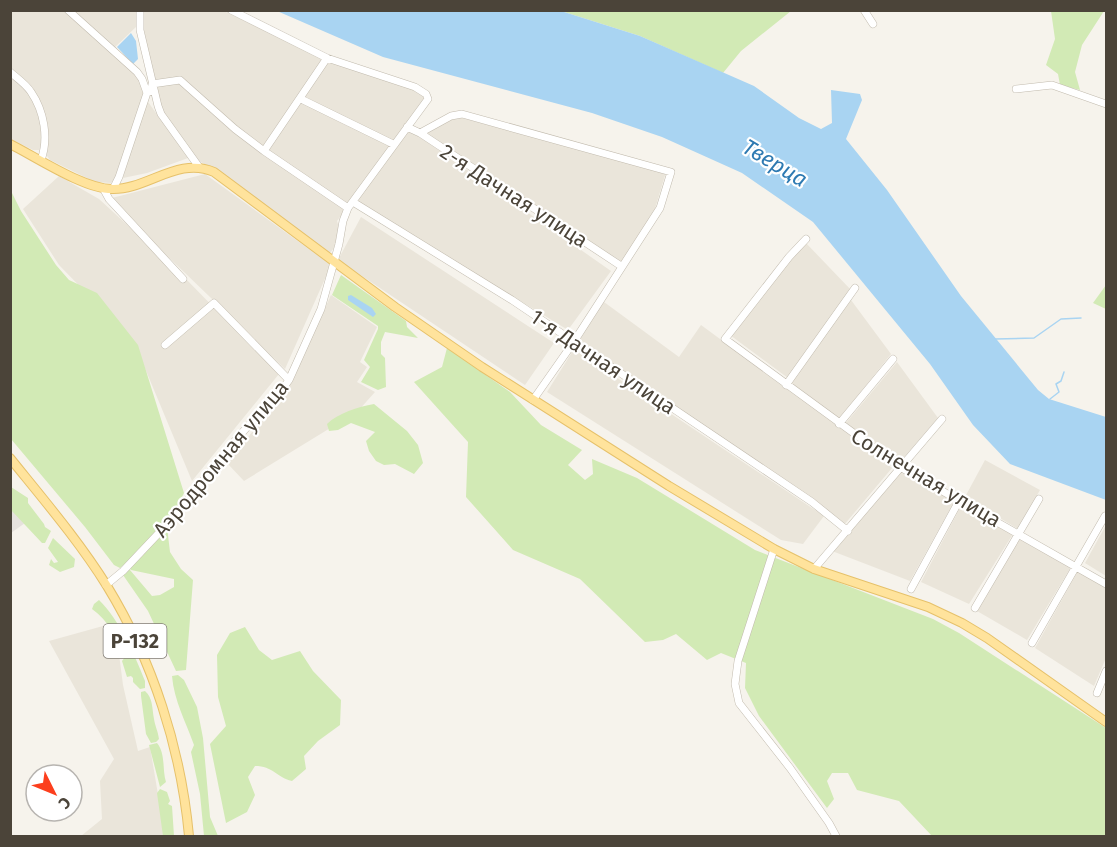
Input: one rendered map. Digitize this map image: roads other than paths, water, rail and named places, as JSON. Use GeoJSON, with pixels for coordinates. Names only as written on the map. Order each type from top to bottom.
{"type":"FeatureCollection","features":[{"type":"Feature","properties":{"kind":"main road"},"geometry":{"type":"LineString","coordinates":[[10,144],[89,184],[103,188],[129,187],[181,169],[199,167],[209,170],[222,177],[333,262],[482,367],[669,486],[774,549],[814,569],[921,605],[962,622],[1107,722]]}},
{"type":"Feature","properties":{"kind":"main road","name":"Р-132"},"geometry":{"type":"LineString","coordinates":[[10,458],[106,585],[145,664],[164,712],[180,775],[189,837]]}},
{"type":"Feature","properties":{"kind":"street"},"geometry":{"type":"LineString","coordinates":[[68,10],[137,72],[142,78],[147,93],[113,189]]}},
{"type":"Feature","properties":{"kind":"street"},"geometry":{"type":"LineString","coordinates":[[140,10],[140,30],[161,114],[199,167]]}},
{"type":"Feature","properties":{"kind":"street"},"geometry":{"type":"LineString","coordinates":[[231,10],[327,58],[264,151]]}},
{"type":"Feature","properties":{"kind":"street"},"geometry":{"type":"LineString","coordinates":[[864,10],[873,24]]}},
{"type":"Feature","properties":{"kind":"street","name":"Аэродромная улица"},"geometry":{"type":"LineString","coordinates":[[106,585],[123,572],[174,517],[238,437],[289,380],[321,309],[343,221],[351,205],[393,144],[428,99],[426,94],[415,87],[327,58]]}},
{"type":"Feature","properties":{"kind":"street"},"geometry":{"type":"LineString","coordinates":[[10,72],[31,92],[46,130],[45,151],[41,160]]}},
{"type":"Feature","properties":{"kind":"street","name":"1-я Дачная улица"},"geometry":{"type":"LineString","coordinates":[[152,84],[180,80],[235,129],[264,151],[512,300],[812,502],[848,531]]}},
{"type":"Feature","properties":{"kind":"street"},"geometry":{"type":"LineString","coordinates":[[147,93],[151,92],[152,84]]}},
{"type":"Feature","properties":{"kind":"street"},"geometry":{"type":"LineString","coordinates":[[1016,89],[1052,85],[1107,104]]}},
{"type":"Feature","properties":{"kind":"street"},"geometry":{"type":"LineString","coordinates":[[301,99],[393,144]]}},
{"type":"Feature","properties":{"kind":"street"},"geometry":{"type":"LineString","coordinates":[[420,133],[451,116],[462,114],[672,172],[660,208],[573,343],[533,400]]}},
{"type":"Feature","properties":{"kind":"street","name":"2-я Дачная улица"},"geometry":{"type":"LineString","coordinates":[[407,127],[420,133],[621,266]]}},
{"type":"Feature","properties":{"kind":"street"},"geometry":{"type":"LineString","coordinates":[[103,188],[109,199],[183,279]]}},
{"type":"Feature","properties":{"kind":"street","name":"Солнечная улица"},"geometry":{"type":"LineString","coordinates":[[806,239],[789,257],[725,339],[900,467],[1107,584]]}},
{"type":"Feature","properties":{"kind":"street"},"geometry":{"type":"LineString","coordinates":[[786,385],[855,288]]}},
{"type":"Feature","properties":{"kind":"street"},"geometry":{"type":"LineString","coordinates":[[165,345],[214,303],[289,380]]}},
{"type":"Feature","properties":{"kind":"street"},"geometry":{"type":"LineString","coordinates":[[839,424],[893,359]]}},
{"type":"Feature","properties":{"kind":"street"},"geometry":{"type":"LineString","coordinates":[[814,569],[942,419]]}},
{"type":"Feature","properties":{"kind":"street"},"geometry":{"type":"LineString","coordinates":[[975,608],[1039,499]]}},
{"type":"Feature","properties":{"kind":"street"},"geometry":{"type":"LineString","coordinates":[[911,589],[959,501]]}},
{"type":"Feature","properties":{"kind":"street"},"geometry":{"type":"LineString","coordinates":[[1032,643],[1105,516]]}},
{"type":"Feature","properties":{"kind":"street"},"geometry":{"type":"LineString","coordinates":[[774,549],[738,661],[735,678],[736,693],[742,706],[790,768],[829,823],[836,837]]}},
{"type":"Feature","properties":{"kind":"street"},"geometry":{"type":"LineString","coordinates":[[1097,693],[1107,671]]}},
{"type":"Feature","properties":{"kind":"water","name":"Тверца"},"geometry":{"type":"Polygon","coordinates":[[[277,11],[561,11],[640,36],[754,86],[799,118],[821,129],[832,123],[831,90],[860,94],[862,100],[846,139],[887,190],[961,296],[1038,390],[1049,399],[1106,417],[1106,500],[1010,464],[973,425],[930,364],[813,222],[742,173],[662,137],[592,113],[383,57],[277,11]]]}},
{"type":"Feature","properties":{"kind":"water"},"geometry":{"type":"Polygon","coordinates":[[[131,33],[136,41],[138,59],[133,64],[117,47],[131,33]]]}},
{"type":"Feature","properties":{"kind":"water"},"geometry":{"type":"Polygon","coordinates":[[[351,295],[372,308],[376,314],[373,317],[348,300],[348,296],[351,295]]]}},
{"type":"Feature","properties":{"kind":"waterway"},"geometry":{"type":"LineString","coordinates":[[995,339],[1034,338],[1061,319],[1081,318]]}},
{"type":"Feature","properties":{"kind":"waterway"},"geometry":{"type":"LineString","coordinates":[[1050,399],[1059,392],[1056,384],[1061,381],[1064,372]]}}]}
